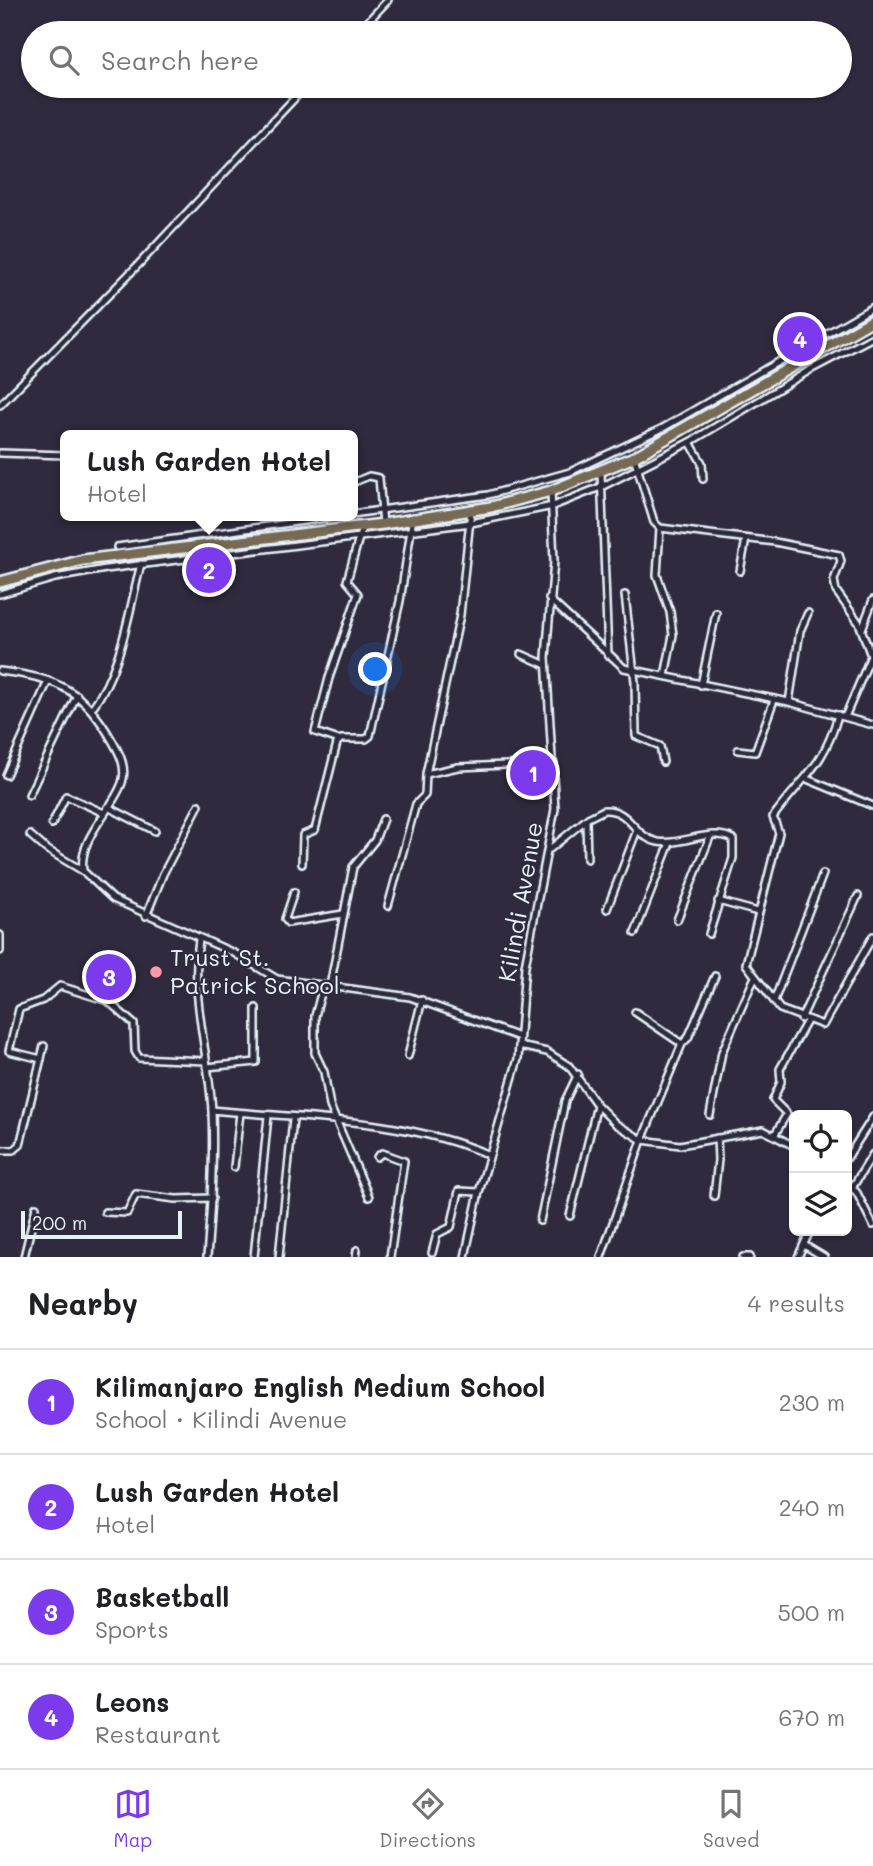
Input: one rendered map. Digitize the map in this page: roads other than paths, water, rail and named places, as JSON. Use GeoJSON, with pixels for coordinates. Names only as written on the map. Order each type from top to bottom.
{"type":"FeatureCollection","features":[{"type":"Feature","properties":{"kind":"highway"},"geometry":{"type":"LineString","coordinates":[[0,582],[83,560],[383,524],[413,517],[471,510],[551,491],[634,457],[873,320]]}},
{"type":"Feature","properties":{"kind":"street"},"geometry":{"type":"LineString","coordinates":[[368,21],[388,0]]}},
{"type":"Feature","properties":{"kind":"street"},"geometry":{"type":"LineString","coordinates":[[0,405],[156,247],[295,98]]}},
{"type":"Feature","properties":{"kind":"street"},"geometry":{"type":"LineString","coordinates":[[358,513],[488,495],[570,472],[663,428],[873,307]]}},
{"type":"Feature","properties":{"kind":"street"},"geometry":{"type":"LineString","coordinates":[[0,594],[55,578],[141,564],[471,523],[553,506],[603,485],[690,442],[810,370],[873,337]]}},
{"type":"Feature","properties":{"kind":"street"},"geometry":{"type":"LineString","coordinates":[[690,442],[702,463],[703,479]]}},
{"type":"Feature","properties":{"kind":"street"},"geometry":{"type":"LineString","coordinates":[[0,453],[60,455]]}},
{"type":"Feature","properties":{"kind":"street"},"geometry":{"type":"LineString","coordinates":[[634,457],[654,522],[660,528],[839,555],[841,561],[834,580],[836,591],[862,629],[871,656]]}},
{"type":"Feature","properties":{"kind":"street"},"geometry":{"type":"LineString","coordinates":[[601,472],[608,655]]}},
{"type":"Feature","properties":{"kind":"street"},"geometry":{"type":"LineString","coordinates":[[358,481],[377,476],[383,524]]}},
{"type":"Feature","properties":{"kind":"street","name":"Kilindi Avenue"},"geometry":{"type":"LineString","coordinates":[[465,1257],[479,1192],[520,1045],[525,966],[550,849],[555,810],[546,665],[554,561],[551,491]]}},
{"type":"Feature","properties":{"kind":"street"},"geometry":{"type":"LineString","coordinates":[[388,906],[415,804],[425,794],[426,774],[460,615],[471,510]]}},
{"type":"Feature","properties":{"kind":"street"},"geometry":{"type":"LineString","coordinates":[[362,527],[347,581],[358,594],[329,678],[315,732],[339,740],[366,739],[370,736],[382,692],[413,517]]}},
{"type":"Feature","properties":{"kind":"street"},"geometry":{"type":"LineString","coordinates":[[117,547],[304,521]]}},
{"type":"Feature","properties":{"kind":"street"},"geometry":{"type":"LineString","coordinates":[[660,528],[657,575],[673,635],[665,676]]}},
{"type":"Feature","properties":{"kind":"street"},"geometry":{"type":"LineString","coordinates":[[740,571],[746,539]]}},
{"type":"Feature","properties":{"kind":"street"},"geometry":{"type":"LineString","coordinates":[[92,708],[106,685],[122,638],[141,564]]}},
{"type":"Feature","properties":{"kind":"street"},"geometry":{"type":"LineString","coordinates":[[625,595],[633,670],[636,736],[660,746],[663,762]]}},
{"type":"Feature","properties":{"kind":"street"},"geometry":{"type":"LineString","coordinates":[[550,599],[615,663],[633,670],[789,702],[873,726]]}},
{"type":"Feature","properties":{"kind":"street"},"geometry":{"type":"LineString","coordinates":[[862,629],[873,600]]}},
{"type":"Feature","properties":{"kind":"street"},"geometry":{"type":"LineString","coordinates":[[701,685],[716,613]]}},
{"type":"Feature","properties":{"kind":"street"},"geometry":{"type":"LineString","coordinates":[[789,702],[800,631],[808,613]]}},
{"type":"Feature","properties":{"kind":"street"},"geometry":{"type":"LineString","coordinates":[[845,717],[873,646]]}},
{"type":"Feature","properties":{"kind":"street"},"geometry":{"type":"LineString","coordinates":[[521,653],[546,665]]}},
{"type":"Feature","properties":{"kind":"street"},"geometry":{"type":"LineString","coordinates":[[0,671],[48,681],[77,695],[92,708],[116,746],[124,767],[121,786],[85,852],[83,871]]}},
{"type":"Feature","properties":{"kind":"street"},"geometry":{"type":"LineString","coordinates":[[6,775],[48,681]]}},
{"type":"Feature","properties":{"kind":"street"},"geometry":{"type":"LineString","coordinates":[[29,795],[77,695]]}},
{"type":"Feature","properties":{"kind":"street"},"geometry":{"type":"LineString","coordinates":[[738,750],[755,752],[774,700]]}},
{"type":"Feature","properties":{"kind":"street"},"geometry":{"type":"LineString","coordinates":[[838,715],[828,748],[807,779],[773,817],[779,833],[746,964],[754,979],[780,1009],[823,1025],[873,936]]}},
{"type":"Feature","properties":{"kind":"street"},"geometry":{"type":"LineString","coordinates":[[302,864],[303,835],[315,830],[339,740]]}},
{"type":"Feature","properties":{"kind":"street"},"geometry":{"type":"LineString","coordinates":[[426,774],[458,767],[554,764]]}},
{"type":"Feature","properties":{"kind":"street"},"geometry":{"type":"LineString","coordinates":[[807,779],[873,806]]}},
{"type":"Feature","properties":{"kind":"street"},"geometry":{"type":"LineString","coordinates":[[52,824],[66,796],[155,831]]}},
{"type":"Feature","properties":{"kind":"street"},"geometry":{"type":"LineString","coordinates":[[146,916],[163,874],[198,805]]}},
{"type":"Feature","properties":{"kind":"street"},"geometry":{"type":"LineString","coordinates":[[550,849],[597,812],[611,810],[625,814],[647,838],[670,843],[710,836],[728,837],[735,844],[733,858],[709,934]]}},
{"type":"Feature","properties":{"kind":"street"},"geometry":{"type":"LineString","coordinates":[[369,1197],[326,1091],[324,1072],[314,1048],[315,1016],[326,986],[353,867],[374,840],[383,819]]}},
{"type":"Feature","properties":{"kind":"street"},"geometry":{"type":"LineString","coordinates":[[586,820],[587,859]]}},
{"type":"Feature","properties":{"kind":"street"},"geometry":{"type":"LineString","coordinates":[[607,909],[637,830]]}},
{"type":"Feature","properties":{"kind":"street"},"geometry":{"type":"LineString","coordinates":[[30,835],[46,849],[83,871],[108,896],[146,916],[234,953],[277,979],[422,1000],[519,1037]]}},
{"type":"Feature","properties":{"kind":"street"},"geometry":{"type":"LineString","coordinates":[[677,920],[710,836]]}},
{"type":"Feature","properties":{"kind":"street"},"geometry":{"type":"LineString","coordinates":[[635,933],[670,843]]}},
{"type":"Feature","properties":{"kind":"street"},"geometry":{"type":"LineString","coordinates":[[774,1001],[823,874]]}},
{"type":"Feature","properties":{"kind":"street"},"geometry":{"type":"LineString","coordinates":[[294,892],[285,919],[288,923],[343,914]]}},
{"type":"Feature","properties":{"kind":"street"},"geometry":{"type":"LineString","coordinates":[[775,1134],[787,1114],[773,1100],[781,1082],[780,1069],[858,896]]}},
{"type":"Feature","properties":{"kind":"street"},"geometry":{"type":"LineString","coordinates":[[718,901],[758,912]]}},
{"type":"Feature","properties":{"kind":"street"},"geometry":{"type":"LineString","coordinates":[[0,935],[0,951]]}},
{"type":"Feature","properties":{"kind":"street"},"geometry":{"type":"LineString","coordinates":[[199,939],[197,987],[212,1110],[212,1198],[207,1257]]}},
{"type":"Feature","properties":{"kind":"street"},"geometry":{"type":"LineString","coordinates":[[601,1257],[642,1140],[682,1044],[688,1038],[715,976]]}},
{"type":"Feature","properties":{"kind":"street"},"geometry":{"type":"LineString","coordinates":[[710,1115],[722,1052],[754,979]]}},
{"type":"Feature","properties":{"kind":"street"},"geometry":{"type":"LineString","coordinates":[[41,1059],[9,1051],[16,1013],[63,986],[108,1001],[134,1024],[135,1051],[139,1058],[206,1064],[256,1062],[256,1008]]}},
{"type":"Feature","properties":{"kind":"street"},"geometry":{"type":"LineString","coordinates":[[408,1056],[422,1000]]}},
{"type":"Feature","properties":{"kind":"street"},"geometry":{"type":"LineString","coordinates":[[635,1012],[682,1044]]}},
{"type":"Feature","properties":{"kind":"street"},"geometry":{"type":"LineString","coordinates":[[520,1045],[554,1056],[578,1074],[597,1105],[616,1124],[642,1140],[680,1145],[752,1130],[775,1134],[789,1143]]}},
{"type":"Feature","properties":{"kind":"street"},"geometry":{"type":"LineString","coordinates":[[0,1150],[14,1150],[20,1145],[44,1046]]}},
{"type":"Feature","properties":{"kind":"street"},"geometry":{"type":"LineString","coordinates":[[540,1222],[560,1120],[569,1088],[578,1074]]}},
{"type":"Feature","properties":{"kind":"street"},"geometry":{"type":"LineString","coordinates":[[570,1216],[597,1105]]}},
{"type":"Feature","properties":{"kind":"street"},"geometry":{"type":"LineString","coordinates":[[212,1110],[401,1128],[453,1140],[489,1155]]}},
{"type":"Feature","properties":{"kind":"street"},"geometry":{"type":"LineString","coordinates":[[234,1167],[240,1113]]}},
{"type":"Feature","properties":{"kind":"street"},"geometry":{"type":"LineString","coordinates":[[254,1257],[268,1116]]}},
{"type":"Feature","properties":{"kind":"street"},"geometry":{"type":"LineString","coordinates":[[852,1150],[873,1117]]}},
{"type":"Feature","properties":{"kind":"street"},"geometry":{"type":"LineString","coordinates":[[279,1257],[293,1119]]}},
{"type":"Feature","properties":{"kind":"street"},"geometry":{"type":"LineString","coordinates":[[714,1196],[717,1138]]}},
{"type":"Feature","properties":{"kind":"street"},"geometry":{"type":"LineString","coordinates":[[377,1157],[382,1153],[404,1161],[390,1257]]}},
{"type":"Feature","properties":{"kind":"street"},"geometry":{"type":"LineString","coordinates":[[873,1154],[852,1188],[872,1215],[873,1225]]}},
{"type":"Feature","properties":{"kind":"street"},"geometry":{"type":"LineString","coordinates":[[432,1253],[437,1234],[451,1227],[459,1191],[479,1192]]}},
{"type":"Feature","properties":{"kind":"street"},"geometry":{"type":"LineString","coordinates":[[105,1212],[127,1213],[135,1194],[176,1199],[212,1198]]}},
{"type":"Feature","properties":{"kind":"street"},"geometry":{"type":"LineString","coordinates":[[24,1257],[36,1207]]}},
{"type":"Feature","properties":{"kind":"street"},"geometry":{"type":"LineString","coordinates":[[798,1257],[808,1236]]}},
{"type":"Feature","properties":{"kind":"street"},"geometry":{"type":"LineString","coordinates":[[804,1245],[824,1257]]}},
{"type":"Feature","properties":{"kind":"street"},"geometry":{"type":"LineString","coordinates":[[743,1257],[750,1257]]}},
{"type":"Feature","properties":{"kind":"place","name":"Leons"},"geometry":{"type":"Point","coordinates":[800,339]}},
{"type":"Feature","properties":{"kind":"place","name":"Lush Garden Hotel"},"geometry":{"type":"Point","coordinates":[209,570]}},
{"type":"Feature","properties":{"kind":"place","name":"Kilimanjaro English Medium School"},"geometry":{"type":"Point","coordinates":[533,773]}},
{"type":"Feature","properties":{"kind":"place","name":"Trust St. Patrick School"},"geometry":{"type":"Point","coordinates":[156,972]}},
{"type":"Feature","properties":{"kind":"place","name":"Basketball"},"geometry":{"type":"Point","coordinates":[109,977]}}]}
